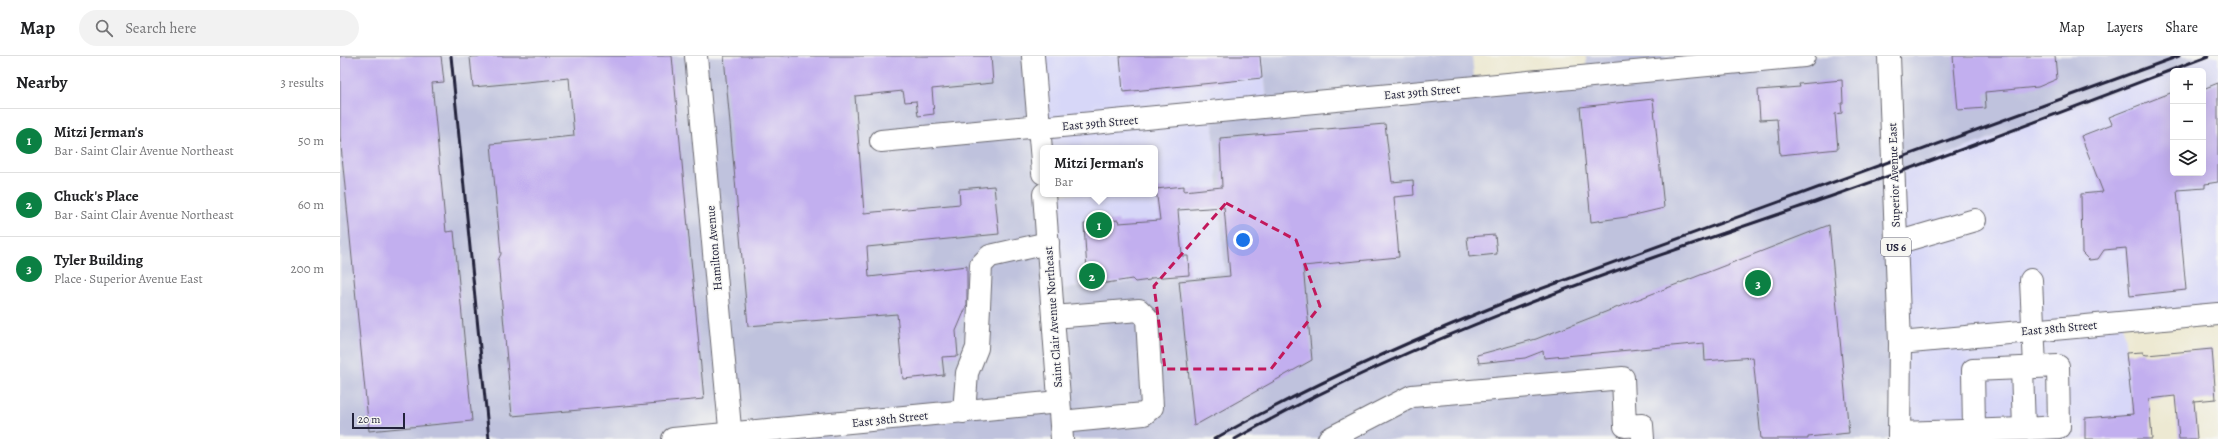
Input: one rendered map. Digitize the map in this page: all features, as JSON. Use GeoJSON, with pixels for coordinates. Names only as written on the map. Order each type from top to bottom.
{"type":"FeatureCollection","features":[{"type":"Feature","properties":{"kind":"street","name":"Hamilton Avenue"},"geometry":{"type":"LineString","coordinates":[[696,56],[731,437]]}},
{"type":"Feature","properties":{"kind":"street"},"geometry":{"type":"LineString","coordinates":[[1033,56],[1041,145]]}},
{"type":"Feature","properties":{"kind":"street","name":"East 39th Street"},"geometry":{"type":"LineString","coordinates":[[881,141],[1804,56]]}},
{"type":"Feature","properties":{"kind":"street","name":"Superior Avenue East"},"geometry":{"type":"LineString","coordinates":[[1889,56],[1900,343],[1899,436]]}},
{"type":"Feature","properties":{"kind":"street","name":"Saint Clair Avenue Northeast"},"geometry":{"type":"LineString","coordinates":[[1044,197],[1061,421]]}},
{"type":"Feature","properties":{"kind":"street"},"geometry":{"type":"LineString","coordinates":[[1896,243],[1975,220]]}},
{"type":"Feature","properties":{"kind":"street"},"geometry":{"type":"LineString","coordinates":[[964,412],[967,373],[978,348],[981,265],[990,256],[1048,243]]}},
{"type":"Feature","properties":{"kind":"street"},"geometry":{"type":"LineString","coordinates":[[2024,429],[2033,331],[2031,280]]}},
{"type":"Feature","properties":{"kind":"street","name":"East 38th Street"},"geometry":{"type":"LineString","coordinates":[[673,439],[864,430],[964,412],[1061,421],[1144,414],[1152,407],[1147,318],[1139,310],[1053,317]]}},
{"type":"Feature","properties":{"kind":"street","name":"East 38th Street"},"geometry":{"type":"LineString","coordinates":[[1900,343],[2218,314]]}},
{"type":"Feature","properties":{"kind":"street"},"geometry":{"type":"LineString","coordinates":[[1899,436],[1974,430],[2059,427],[2058,366],[1973,370],[1974,430]]}},
{"type":"Feature","properties":{"kind":"street"},"geometry":{"type":"LineString","coordinates":[[1329,439],[1412,396],[1623,378],[1625,426],[1642,426],[1643,439]]}},
{"type":"Feature","properties":{"kind":"highlighted area"},"geometry":{"type":"Polygon","coordinates":[[[1226,203],[1296,240],[1320,306],[1271,369],[1165,369],[1154,286],[1226,203]]]}},
{"type":"Feature","properties":{"kind":"shaded area"},"geometry":{"type":"Polygon","coordinates":[[[340,56],[1033,56],[1040,145],[1040,197],[1044,197],[1052,290],[1225,272],[1212,112],[1268,107],[1262,56],[1472,56],[1475,87],[1587,76],[1586,56],[2207,56],[2175,68],[2170,68],[2170,70],[1894,175],[1899,439],[340,439],[340,56]]]}},
{"type":"Feature","properties":{"kind":"shaded area"},"geometry":{"type":"Polygon","coordinates":[[[1033,56],[1262,56],[1268,107],[1212,112],[1225,272],[1051,290],[1044,197],[1158,197],[1158,145],[1043,145],[1033,56]]]}},
{"type":"Feature","properties":{"kind":"shaded area"},"geometry":{"type":"Polygon","coordinates":[[[2207,56],[2218,56],[2218,314],[2123,323],[2135,439],[1899,439],[1894,175],[2170,70],[2170,176],[2206,176],[2206,68],[2175,68],[2207,56]]]}},
{"type":"Feature","properties":{"kind":"building"},"geometry":{"type":"Polygon","coordinates":[[[340,56],[441,56],[444,82],[432,83],[446,232],[454,231],[472,421],[369,431],[340,136],[340,56]]]}},
{"type":"Feature","properties":{"kind":"building"},"geometry":{"type":"Polygon","coordinates":[[[672,56],[704,399],[512,416],[498,260],[501,254],[491,144],[574,136],[569,78],[473,87],[470,57],[672,56]]]}},
{"type":"Feature","properties":{"kind":"building"},"geometry":{"type":"Polygon","coordinates":[[[724,56],[991,56],[993,83],[932,89],[934,114],[918,116],[916,101],[905,102],[903,91],[855,96],[864,213],[960,204],[959,189],[994,186],[999,234],[867,247],[869,277],[967,266],[967,305],[956,331],[958,356],[942,357],[944,375],[903,379],[897,314],[748,326],[724,56]]]}},
{"type":"Feature","properties":{"kind":"building"},"geometry":{"type":"Polygon","coordinates":[[[1120,56],[1260,56],[1262,78],[1123,92],[1120,56]]]}},
{"type":"Feature","properties":{"kind":"building"},"geometry":{"type":"Polygon","coordinates":[[[1953,56],[2055,56],[2057,79],[2038,87],[1985,92],[1986,108],[1958,110],[1953,56]]]}},
{"type":"Feature","properties":{"kind":"building"},"geometry":{"type":"Polygon","coordinates":[[[1842,80],[1842,113],[1835,114],[1838,149],[1780,155],[1777,119],[1760,120],[1758,90],[1800,87],[1799,84],[1842,80]]]}},
{"type":"Feature","properties":{"kind":"building"},"geometry":{"type":"Polygon","coordinates":[[[2218,83],[2218,182],[2205,184],[2205,188],[2177,190],[2186,290],[2130,296],[2126,248],[2104,250],[2098,259],[2089,260],[2082,253],[2081,194],[2103,192],[2081,136],[2112,124],[2109,117],[2170,93],[2170,176],[2206,176],[2206,88],[2218,83]]]}},
{"type":"Feature","properties":{"kind":"building"},"geometry":{"type":"Polygon","coordinates":[[[1653,99],[1664,208],[1626,217],[1591,222],[1580,107],[1653,99]]]}},
{"type":"Feature","properties":{"kind":"building"},"geometry":{"type":"Polygon","coordinates":[[[1385,124],[1392,182],[1413,180],[1414,195],[1394,197],[1399,257],[1303,266],[1312,360],[1194,426],[1179,281],[1230,276],[1224,207],[1178,210],[1182,256],[1188,256],[1189,275],[1151,278],[1150,280],[1135,282],[1132,279],[1088,286],[1084,224],[1118,220],[1119,223],[1160,220],[1157,197],[1158,189],[1184,186],[1184,191],[1222,187],[1220,138],[1385,124]]]}},
{"type":"Feature","properties":{"kind":"building"},"geometry":{"type":"Polygon","coordinates":[[[1829,225],[1849,433],[1808,437],[1808,439],[1761,439],[1753,357],[1705,361],[1704,343],[1544,358],[1543,351],[1525,358],[1479,363],[1477,355],[1536,339],[1829,225]]]}},
{"type":"Feature","properties":{"kind":"building"},"geometry":{"type":"Polygon","coordinates":[[[1495,235],[1497,254],[1469,257],[1467,237],[1495,235]]]}},
{"type":"Feature","properties":{"kind":"building"},"geometry":{"type":"Polygon","coordinates":[[[2212,349],[2216,399],[2194,401],[2197,439],[2179,439],[2175,396],[2149,399],[2152,439],[2085,439],[2085,418],[2133,414],[2126,353],[2143,352],[2143,354],[2147,355],[2212,349]]]}},
{"type":"Feature","properties":{"kind":"railway"},"geometry":{"type":"LineString","coordinates":[[451,56],[489,439]]}},
{"type":"Feature","properties":{"kind":"railway"},"geometry":{"type":"LineString","coordinates":[[1214,439],[1287,400],[1362,364],[1513,299],[2179,56]]}},
{"type":"Feature","properties":{"kind":"railway"},"geometry":{"type":"LineString","coordinates":[[1235,439],[1306,401],[1379,366],[1454,333],[1530,303],[1685,246],[1931,161],[2208,56]]}},
{"type":"Feature","properties":{"kind":"place","name":"Mitzi Jerman's"},"geometry":{"type":"Point","coordinates":[1099,225]}},
{"type":"Feature","properties":{"kind":"place","name":"Chuck's Place"},"geometry":{"type":"Point","coordinates":[1092,276]}},
{"type":"Feature","properties":{"kind":"place","name":"Tyler Building"},"geometry":{"type":"Point","coordinates":[1758,283]}}]}
